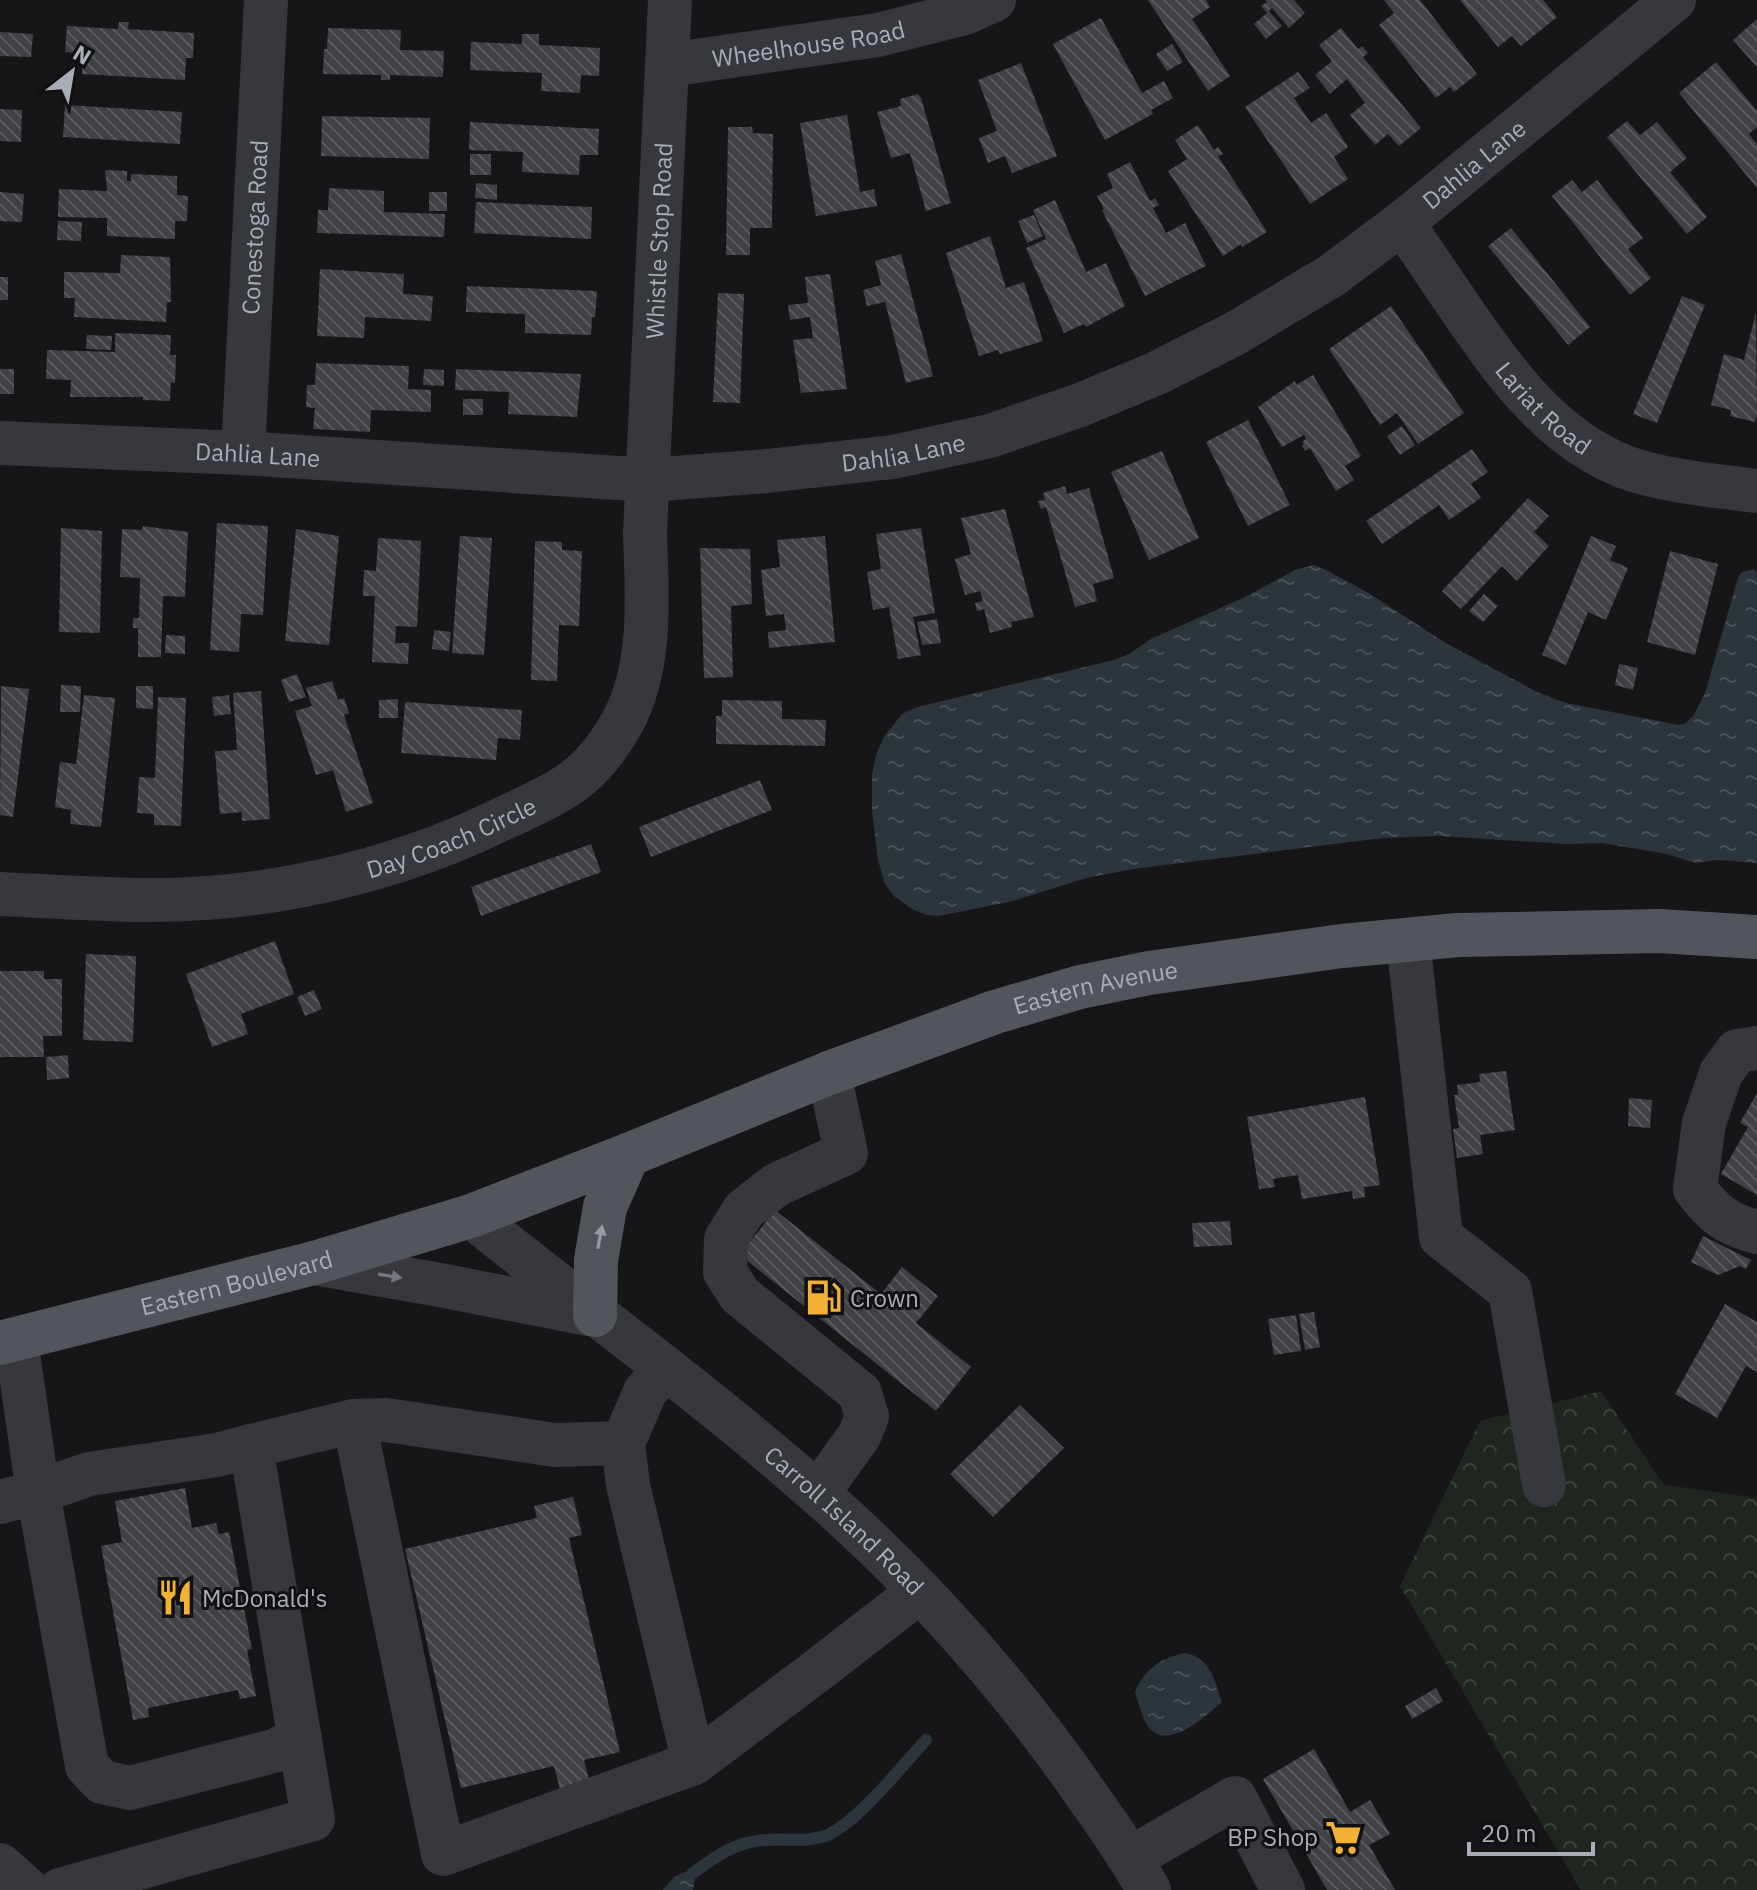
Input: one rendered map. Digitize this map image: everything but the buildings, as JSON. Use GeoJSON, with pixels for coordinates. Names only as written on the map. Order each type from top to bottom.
{"type":"FeatureCollection","features":[{"type":"Feature","properties":{"kind":"main road","name":"Eastern Avenue"},"geometry":{"type":"LineString","coordinates":[[471,1216],[829,1073],[995,1012],[1080,987],[1149,973],[1342,946],[1458,935],[1659,931],[1757,937]]}},
{"type":"Feature","properties":{"kind":"main road"},"geometry":{"type":"LineString","coordinates":[[595,1315],[596,1260],[605,1207],[628,1155]]}},
{"type":"Feature","properties":{"kind":"main road","name":"Eastern Boulevard"},"geometry":{"type":"LineString","coordinates":[[8,1341],[314,1263],[471,1216]]}},
{"type":"Feature","properties":{"kind":"street","name":"Conestoga Road"},"geometry":{"type":"LineString","coordinates":[[243,453],[266,0]]}},
{"type":"Feature","properties":{"kind":"street","name":"Whistle Stop Road"},"geometry":{"type":"LineString","coordinates":[[649,480],[670,0]]}},
{"type":"Feature","properties":{"kind":"street","name":"Wheelhouse Road"},"geometry":{"type":"LineString","coordinates":[[668,65],[878,35],[965,13],[994,0]]}},
{"type":"Feature","properties":{"kind":"street","name":"Dahlia Lane"},"geometry":{"type":"LineString","coordinates":[[0,443],[243,453],[649,480],[893,457],[990,436],[1080,405],[1144,378],[1234,334],[1331,276],[1402,223],[1674,0]]}},
{"type":"Feature","properties":{"kind":"street","name":"Lariat Road"},"geometry":{"type":"LineString","coordinates":[[1402,223],[1496,360],[1558,427],[1604,457],[1639,472],[1757,491]]}},
{"type":"Feature","properties":{"kind":"street","name":"Day Coach Circle"},"geometry":{"type":"LineString","coordinates":[[0,894],[141,900],[242,894],[327,880],[386,865],[478,831],[534,804],[580,776],[604,751],[623,721],[642,665],[647,606],[645,533],[649,480]]}},
{"type":"Feature","properties":{"kind":"street"},"geometry":{"type":"LineString","coordinates":[[1408,940],[1441,1237],[1510,1291],[1544,1485]]}},
{"type":"Feature","properties":{"kind":"street"},"geometry":{"type":"LineString","coordinates":[[1757,1048],[1737,1051],[1721,1073],[1704,1123],[1695,1189],[1710,1208],[1734,1226],[1757,1232]]}},
{"type":"Feature","properties":{"kind":"street"},"geometry":{"type":"LineString","coordinates":[[818,1493],[859,1436],[867,1417],[860,1393],[740,1295],[725,1272],[725,1261],[726,1239],[744,1210],[776,1185],[846,1153],[829,1073]]}},
{"type":"Feature","properties":{"kind":"street","name":"Carroll Island Road"},"geometry":{"type":"LineString","coordinates":[[471,1216],[748,1433],[818,1493],[920,1591],[1036,1725],[1140,1874]]}},
{"type":"Feature","properties":{"kind":"street"},"geometry":{"type":"LineString","coordinates":[[314,1263],[595,1315]]}},
{"type":"Feature","properties":{"kind":"street"},"geometry":{"type":"LineString","coordinates":[[8,1341],[19,1497],[87,1766],[102,1782],[130,1788],[277,1750],[300,1737]]}},
{"type":"Feature","properties":{"kind":"street"},"geometry":{"type":"LineString","coordinates":[[665,1368],[645,1392],[623,1443],[628,1485],[694,1763]]}},
{"type":"Feature","properties":{"kind":"street"},"geometry":{"type":"LineString","coordinates":[[19,1497],[89,1474],[217,1455],[354,1421],[386,1420],[555,1445],[623,1443]]}},
{"type":"Feature","properties":{"kind":"street"},"geometry":{"type":"LineString","coordinates":[[354,1421],[443,1854],[694,1763],[920,1591]]}},
{"type":"Feature","properties":{"kind":"street"},"geometry":{"type":"LineString","coordinates":[[60,1890],[313,1819],[251,1446]]}},
{"type":"Feature","properties":{"kind":"street"},"geometry":{"type":"LineString","coordinates":[[1140,1874],[1235,1798],[1283,1890]]}},
{"type":"Feature","properties":{"kind":"street"},"geometry":{"type":"LineString","coordinates":[[0,1865],[28,1890]]}},
{"type":"Feature","properties":{"kind":"green space"},"geometry":{"type":"Polygon","coordinates":[[[1601,1391],[1664,1485],[1757,1498],[1757,1890],[1581,1890],[1400,1586],[1480,1421],[1601,1391]]]}},
{"type":"Feature","properties":{"kind":"water"},"geometry":{"type":"Polygon","coordinates":[[[1314,565],[1367,592],[1444,642],[1539,693],[1566,703],[1679,725],[1694,715],[1705,693],[1738,578],[1742,572],[1754,569],[1757,573],[1757,863],[1717,860],[1695,863],[1667,854],[1602,843],[1566,844],[1440,836],[1382,838],[1133,869],[1086,878],[1013,901],[939,916],[912,909],[894,896],[885,884],[878,860],[872,811],[872,775],[884,737],[902,714],[917,707],[1114,660],[1295,570],[1314,565]]]}},
{"type":"Feature","properties":{"kind":"water"},"geometry":{"type":"Polygon","coordinates":[[[1186,1653],[1207,1665],[1222,1702],[1178,1733],[1158,1734],[1148,1726],[1135,1693],[1143,1677],[1155,1666],[1186,1653]]]}},
{"type":"Feature","properties":{"kind":"water"},"geometry":{"type":"Polygon","coordinates":[[[690,1870],[695,1879],[693,1890],[663,1890],[674,1877],[690,1870]]]}},
{"type":"Feature","properties":{"kind":"waterway"},"geometry":{"type":"LineString","coordinates":[[693,1873],[717,1856],[744,1844],[764,1840],[810,1839],[837,1830],[878,1793],[926,1740]]}},
{"type":"Feature","properties":{"kind":"place","name":"Crown"},"geometry":{"type":"Point","coordinates":[824,1298]}},
{"type":"Feature","properties":{"kind":"place","name":"McDonald's"},"geometry":{"type":"Point","coordinates":[176,1598]}},
{"type":"Feature","properties":{"kind":"place","name":"BP Shop"},"geometry":{"type":"Point","coordinates":[1344,1837]}}]}
